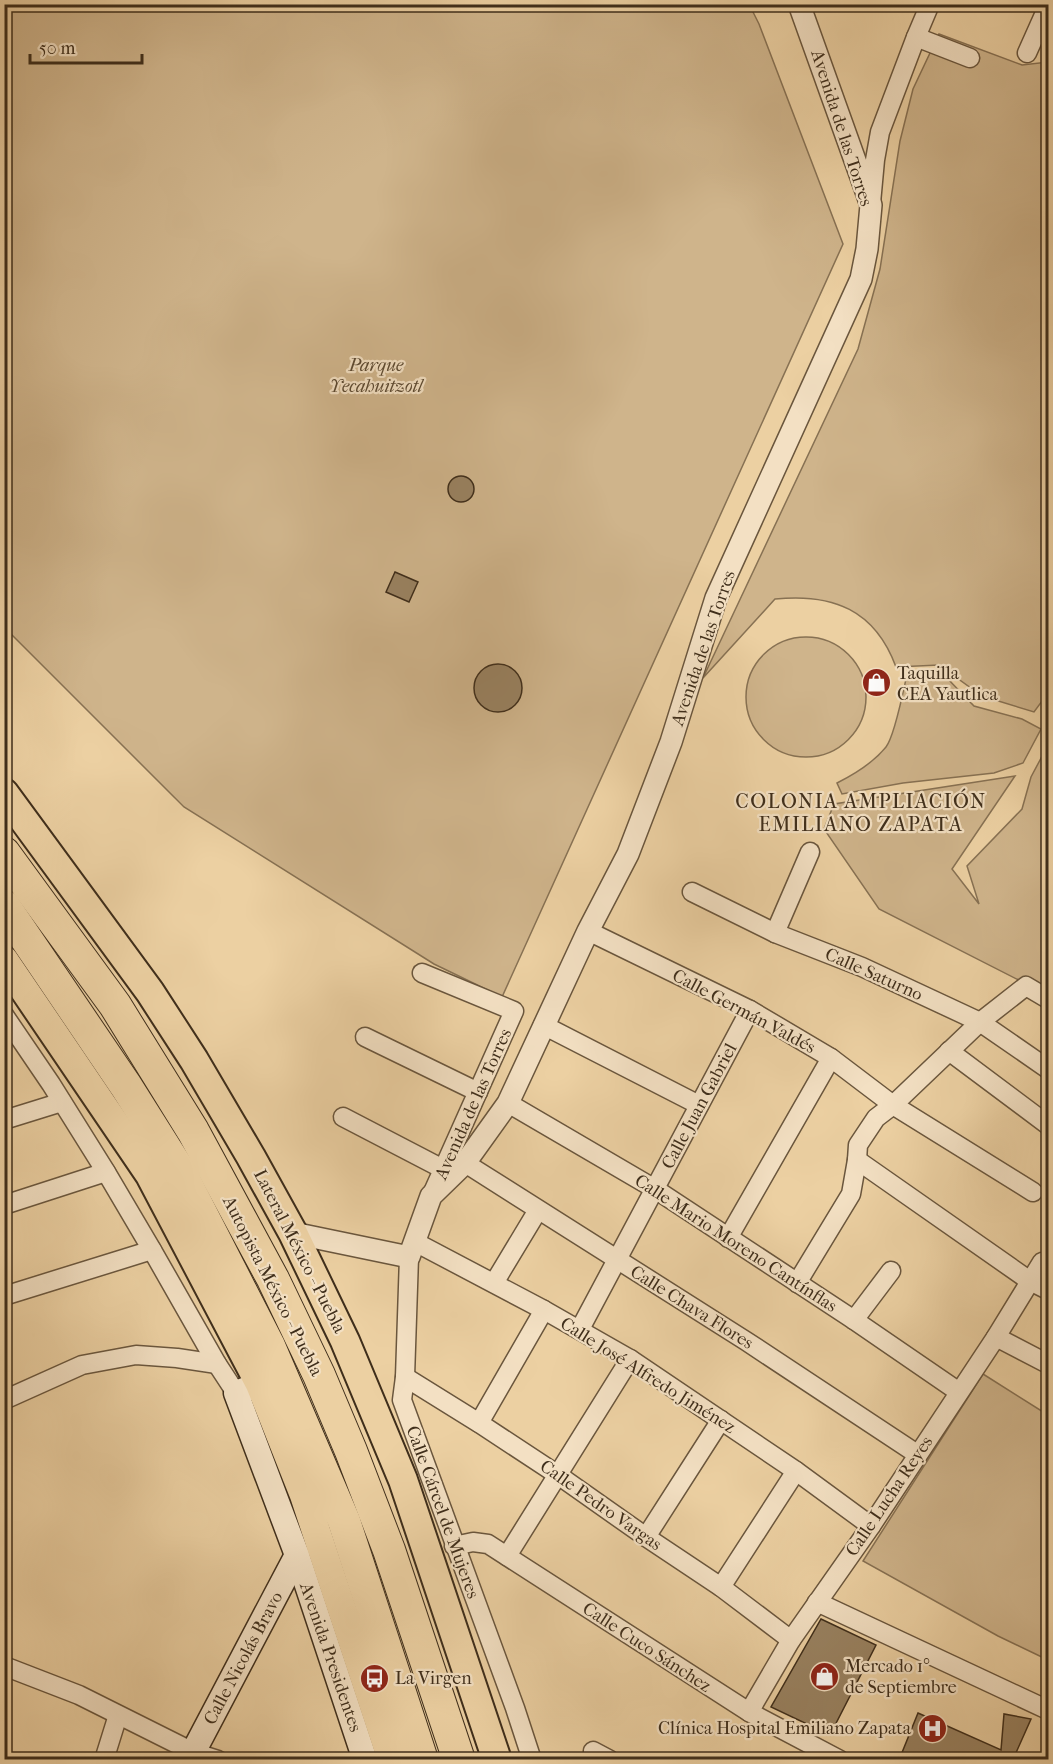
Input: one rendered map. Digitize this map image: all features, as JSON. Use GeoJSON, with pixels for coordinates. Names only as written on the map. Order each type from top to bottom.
{"type":"FeatureCollection","features":[{"type":"Feature","properties":{"kind":"highway","name":"Lateral México - Puebla"},"geometry":{"type":"LineString","coordinates":[[4,793],[150,992],[182,1041],[232,1122],[297,1243],[345,1341],[403,1480],[497,1760]]}},
{"type":"Feature","properties":{"kind":"highway","name":"Autopista México - Puebla"},"geometry":{"type":"LineString","coordinates":[[4,853],[115,1005],[193,1131],[273,1279],[319,1375],[351,1450],[389,1550],[459,1760]]}},
{"type":"Feature","properties":{"kind":"highway","name":"Autopista México - Puebla"},"geometry":{"type":"LineString","coordinates":[[4,906],[126,1086],[179,1170],[269,1346],[344,1521],[422,1760]]}},
{"type":"Feature","properties":{"kind":"highway"},"geometry":{"type":"LineString","coordinates":[[4,960],[150,1175],[248,1388],[304,1495],[392,1760]]}},
{"type":"Feature","properties":{"kind":"main road","name":"Avenida Presidentes"},"geometry":{"type":"LineString","coordinates":[[248,1388],[297,1556],[365,1760]]}},
{"type":"Feature","properties":{"kind":"main road","name":"Calle Nicolás Bravo"},"geometry":{"type":"LineString","coordinates":[[191,1756],[297,1556]]}},
{"type":"Feature","properties":{"kind":"street"},"geometry":{"type":"LineString","coordinates":[[871,205],[874,160],[880,132],[930,4]]}},
{"type":"Feature","properties":{"kind":"street","name":"Avenida de las Torres"},"geometry":{"type":"LineString","coordinates":[[431,1196],[465,1163],[508,1103],[588,931],[628,854],[671,742],[716,598],[861,279],[867,249],[871,205],[802,6]]}},
{"type":"Feature","properties":{"kind":"street"},"geometry":{"type":"LineString","coordinates":[[1027,53],[1048,6]]}},
{"type":"Feature","properties":{"kind":"street"},"geometry":{"type":"LineString","coordinates":[[916,37],[970,58]]}},
{"type":"Feature","properties":{"kind":"street"},"geometry":{"type":"LineString","coordinates":[[775,933],[810,852]]}},
{"type":"Feature","properties":{"kind":"street","name":"Calle Saturno"},"geometry":{"type":"LineString","coordinates":[[692,892],[775,933],[862,967],[980,1022],[1048,1069]]}},
{"type":"Feature","properties":{"kind":"street","name":"Calle Germán Valdés"},"geometry":{"type":"LineString","coordinates":[[588,931],[750,1011],[831,1058],[893,1105],[1033,1192]]}},
{"type":"Feature","properties":{"kind":"street","name":"Avenida de las Torres"},"geometry":{"type":"LineString","coordinates":[[412,1249],[443,1168],[514,1011],[422,973]]}},
{"type":"Feature","properties":{"kind":"street"},"geometry":{"type":"LineString","coordinates":[[797,1283],[851,1194],[858,1145],[876,1118],[893,1105],[980,1022],[1026,986],[1048,999]]}},
{"type":"Feature","properties":{"kind":"street","name":"Calle Juan Gabriel"},"geometry":{"type":"LineString","coordinates":[[580,1329],[750,1011]]}},
{"type":"Feature","properties":{"kind":"street"},"geometry":{"type":"LineString","coordinates":[[4,1015],[106,1172],[217,1364],[248,1388]]}},
{"type":"Feature","properties":{"kind":"street"},"geometry":{"type":"LineString","coordinates":[[543,1025],[699,1106]]}},
{"type":"Feature","properties":{"kind":"street"},"geometry":{"type":"LineString","coordinates":[[365,1036],[478,1092]]}},
{"type":"Feature","properties":{"kind":"street"},"geometry":{"type":"LineString","coordinates":[[949,1051],[1048,1125]]}},
{"type":"Feature","properties":{"kind":"street"},"geometry":{"type":"LineString","coordinates":[[728,1238],[831,1058]]}},
{"type":"Feature","properties":{"kind":"street"},"geometry":{"type":"LineString","coordinates":[[4,1120],[62,1102]]}},
{"type":"Feature","properties":{"kind":"street","name":"Calle Mario Moreno Cantínflas"},"geometry":{"type":"LineString","coordinates":[[508,1103],[655,1189],[959,1392]]}},
{"type":"Feature","properties":{"kind":"street"},"geometry":{"type":"LineString","coordinates":[[342,1117],[443,1168]]}},
{"type":"Feature","properties":{"kind":"street"},"geometry":{"type":"LineString","coordinates":[[857,1160],[1030,1281],[1048,1290]]}},
{"type":"Feature","properties":{"kind":"street","name":"Calle Chava Flores"},"geometry":{"type":"LineString","coordinates":[[465,1163],[746,1341],[917,1454]]}},
{"type":"Feature","properties":{"kind":"street"},"geometry":{"type":"LineString","coordinates":[[4,1205],[106,1172]]}},
{"type":"Feature","properties":{"kind":"street"},"geometry":{"type":"LineString","coordinates":[[494,1283],[538,1210]]}},
{"type":"Feature","properties":{"kind":"street"},"geometry":{"type":"LineString","coordinates":[[297,1243],[340,1243],[412,1249]]}},
{"type":"Feature","properties":{"kind":"street","name":"Calle José Alfredo Jiménez"},"geometry":{"type":"LineString","coordinates":[[412,1249],[494,1283],[630,1359],[796,1471],[871,1526]]}},
{"type":"Feature","properties":{"kind":"street","name":"Calle Cárcel de Mujeres"},"geometry":{"type":"LineString","coordinates":[[412,1249],[402,1400],[532,1760]]}},
{"type":"Feature","properties":{"kind":"street"},"geometry":{"type":"LineString","coordinates":[[4,1296],[152,1250]]}},
{"type":"Feature","properties":{"kind":"street","name":"Calle Lucha Reyes"},"geometry":{"type":"LineString","coordinates":[[749,1712],[791,1640],[871,1526],[996,1337],[1042,1262]]}},
{"type":"Feature","properties":{"kind":"street"},"geometry":{"type":"LineString","coordinates":[[854,1320],[891,1271]]}},
{"type":"Feature","properties":{"kind":"street"},"geometry":{"type":"LineString","coordinates":[[479,1422],[544,1310]]}},
{"type":"Feature","properties":{"kind":"street"},"geometry":{"type":"LineString","coordinates":[[996,1337],[1048,1364]]}},
{"type":"Feature","properties":{"kind":"street"},"geometry":{"type":"LineString","coordinates":[[4,1400],[82,1365],[136,1355],[217,1364]]}},
{"type":"Feature","properties":{"kind":"street"},"geometry":{"type":"LineString","coordinates":[[507,1556],[630,1359]]}},
{"type":"Feature","properties":{"kind":"street","name":"Calle Pedro Vargas"},"geometry":{"type":"LineString","coordinates":[[405,1377],[558,1474],[721,1587],[791,1640]]}},
{"type":"Feature","properties":{"kind":"street"},"geometry":{"type":"LineString","coordinates":[[646,1537],[721,1420]]}},
{"type":"Feature","properties":{"kind":"street"},"geometry":{"type":"LineString","coordinates":[[721,1587],[796,1471]]}},
{"type":"Feature","properties":{"kind":"street","name":"Calle Cuco Sánchez"},"geometry":{"type":"LineString","coordinates":[[454,1546],[473,1542],[488,1544],[749,1712],[840,1760]]}},
{"type":"Feature","properties":{"kind":"street"},"geometry":{"type":"LineString","coordinates":[[817,1602],[1048,1710]]}},
{"type":"Feature","properties":{"kind":"street"},"geometry":{"type":"LineString","coordinates":[[4,1665],[79,1695],[191,1756],[218,1760]]}},
{"type":"Feature","properties":{"kind":"street"},"geometry":{"type":"LineString","coordinates":[[515,1708],[522,1760]]}},
{"type":"Feature","properties":{"kind":"street"},"geometry":{"type":"LineString","coordinates":[[104,1760],[118,1715]]}},
{"type":"Feature","properties":{"kind":"street"},"geometry":{"type":"LineString","coordinates":[[593,1750],[610,1760]]}},
{"type":"Feature","properties":{"kind":"green space","name":"Parque Yecahuitzotl"},"geometry":{"type":"Polygon","coordinates":[[[749,4],[759,24],[843,244],[502,997],[434,964],[184,807],[5,628],[4,5],[749,4]]]}},
{"type":"Feature","properties":{"kind":"green space"},"geometry":{"type":"Polygon","coordinates":[[[939,34],[1022,65],[1048,62],[1048,693],[1034,712],[982,696],[939,665],[896,667],[887,647],[864,619],[849,609],[833,603],[796,598],[775,599],[703,678],[858,349],[880,269],[900,141],[913,89],[939,34]]]}},
{"type":"Feature","properties":{"kind":"green space"},"geometry":{"type":"Polygon","coordinates":[[[806,637],[829,642],[848,655],[861,674],[866,697],[861,720],[848,739],[829,752],[806,757],[783,752],[764,739],[751,720],[746,697],[751,674],[764,655],[783,642],[806,637]]]}},
{"type":"Feature","properties":{"kind":"green space"},"geometry":{"type":"Polygon","coordinates":[[[946,677],[974,706],[1022,719],[1041,729],[1023,763],[994,773],[903,783],[842,794],[837,783],[870,763],[889,742],[906,679],[946,677]]]}},
{"type":"Feature","properties":{"kind":"green space"},"geometry":{"type":"Polygon","coordinates":[[[1048,745],[1048,995],[879,909],[824,829],[834,804],[1015,776],[952,869],[979,904],[967,866],[1022,809],[1031,777],[1048,745]]]}},
{"type":"Feature","properties":{"kind":"green space"},"geometry":{"type":"Polygon","coordinates":[[[983,1374],[1048,1415],[1048,1660],[998,1636],[863,1561],[983,1374]]]}},
{"type":"Feature","properties":{"kind":"building"},"geometry":{"type":"Polygon","coordinates":[[[461,476],[471,479],[474,489],[471,499],[461,502],[451,499],[448,489],[451,479],[461,476]]]}},
{"type":"Feature","properties":{"kind":"building"},"geometry":{"type":"Polygon","coordinates":[[[395,572],[418,582],[409,602],[386,592],[395,572]]]}},
{"type":"Feature","properties":{"kind":"building"},"geometry":{"type":"Polygon","coordinates":[[[493,664],[503,664],[515,671],[522,683],[522,693],[515,705],[503,712],[493,712],[478,701],[474,693],[474,683],[485,668],[493,664]]]}},
{"type":"Feature","properties":{"kind":"building","name":"Mercado 1° de Septiembre"},"geometry":{"type":"Polygon","coordinates":[[[821,1619],[876,1645],[830,1735],[771,1707],[821,1619]]]}},
{"type":"Feature","properties":{"kind":"building","name":"Clínica Hospital Emiliano Zapata"},"geometry":{"type":"Polygon","coordinates":[[[918,1713],[1001,1750],[1004,1714],[1031,1719],[1015,1755],[1024,1760],[899,1760],[918,1713]]]}},
{"type":"Feature","properties":{"kind":"place","name":"Taquilla CEA Yautlica"},"geometry":{"type":"Point","coordinates":[876,683]}},
{"type":"Feature","properties":{"kind":"place","name":"Mercado 1° de Septiembre"},"geometry":{"type":"Point","coordinates":[824,1676]}},
{"type":"Feature","properties":{"kind":"place","name":"La Virgen"},"geometry":{"type":"Point","coordinates":[374,1678]}},
{"type":"Feature","properties":{"kind":"place","name":"Clínica Hospital Emiliano Zapata"},"geometry":{"type":"Point","coordinates":[932,1728]}},
{"type":"Feature","properties":{"kind":"district","name":"COLONIA AMPLIACIÓN EMILIANO ZAPATA"},"geometry":{"type":"Point","coordinates":[861,812]}}]}
